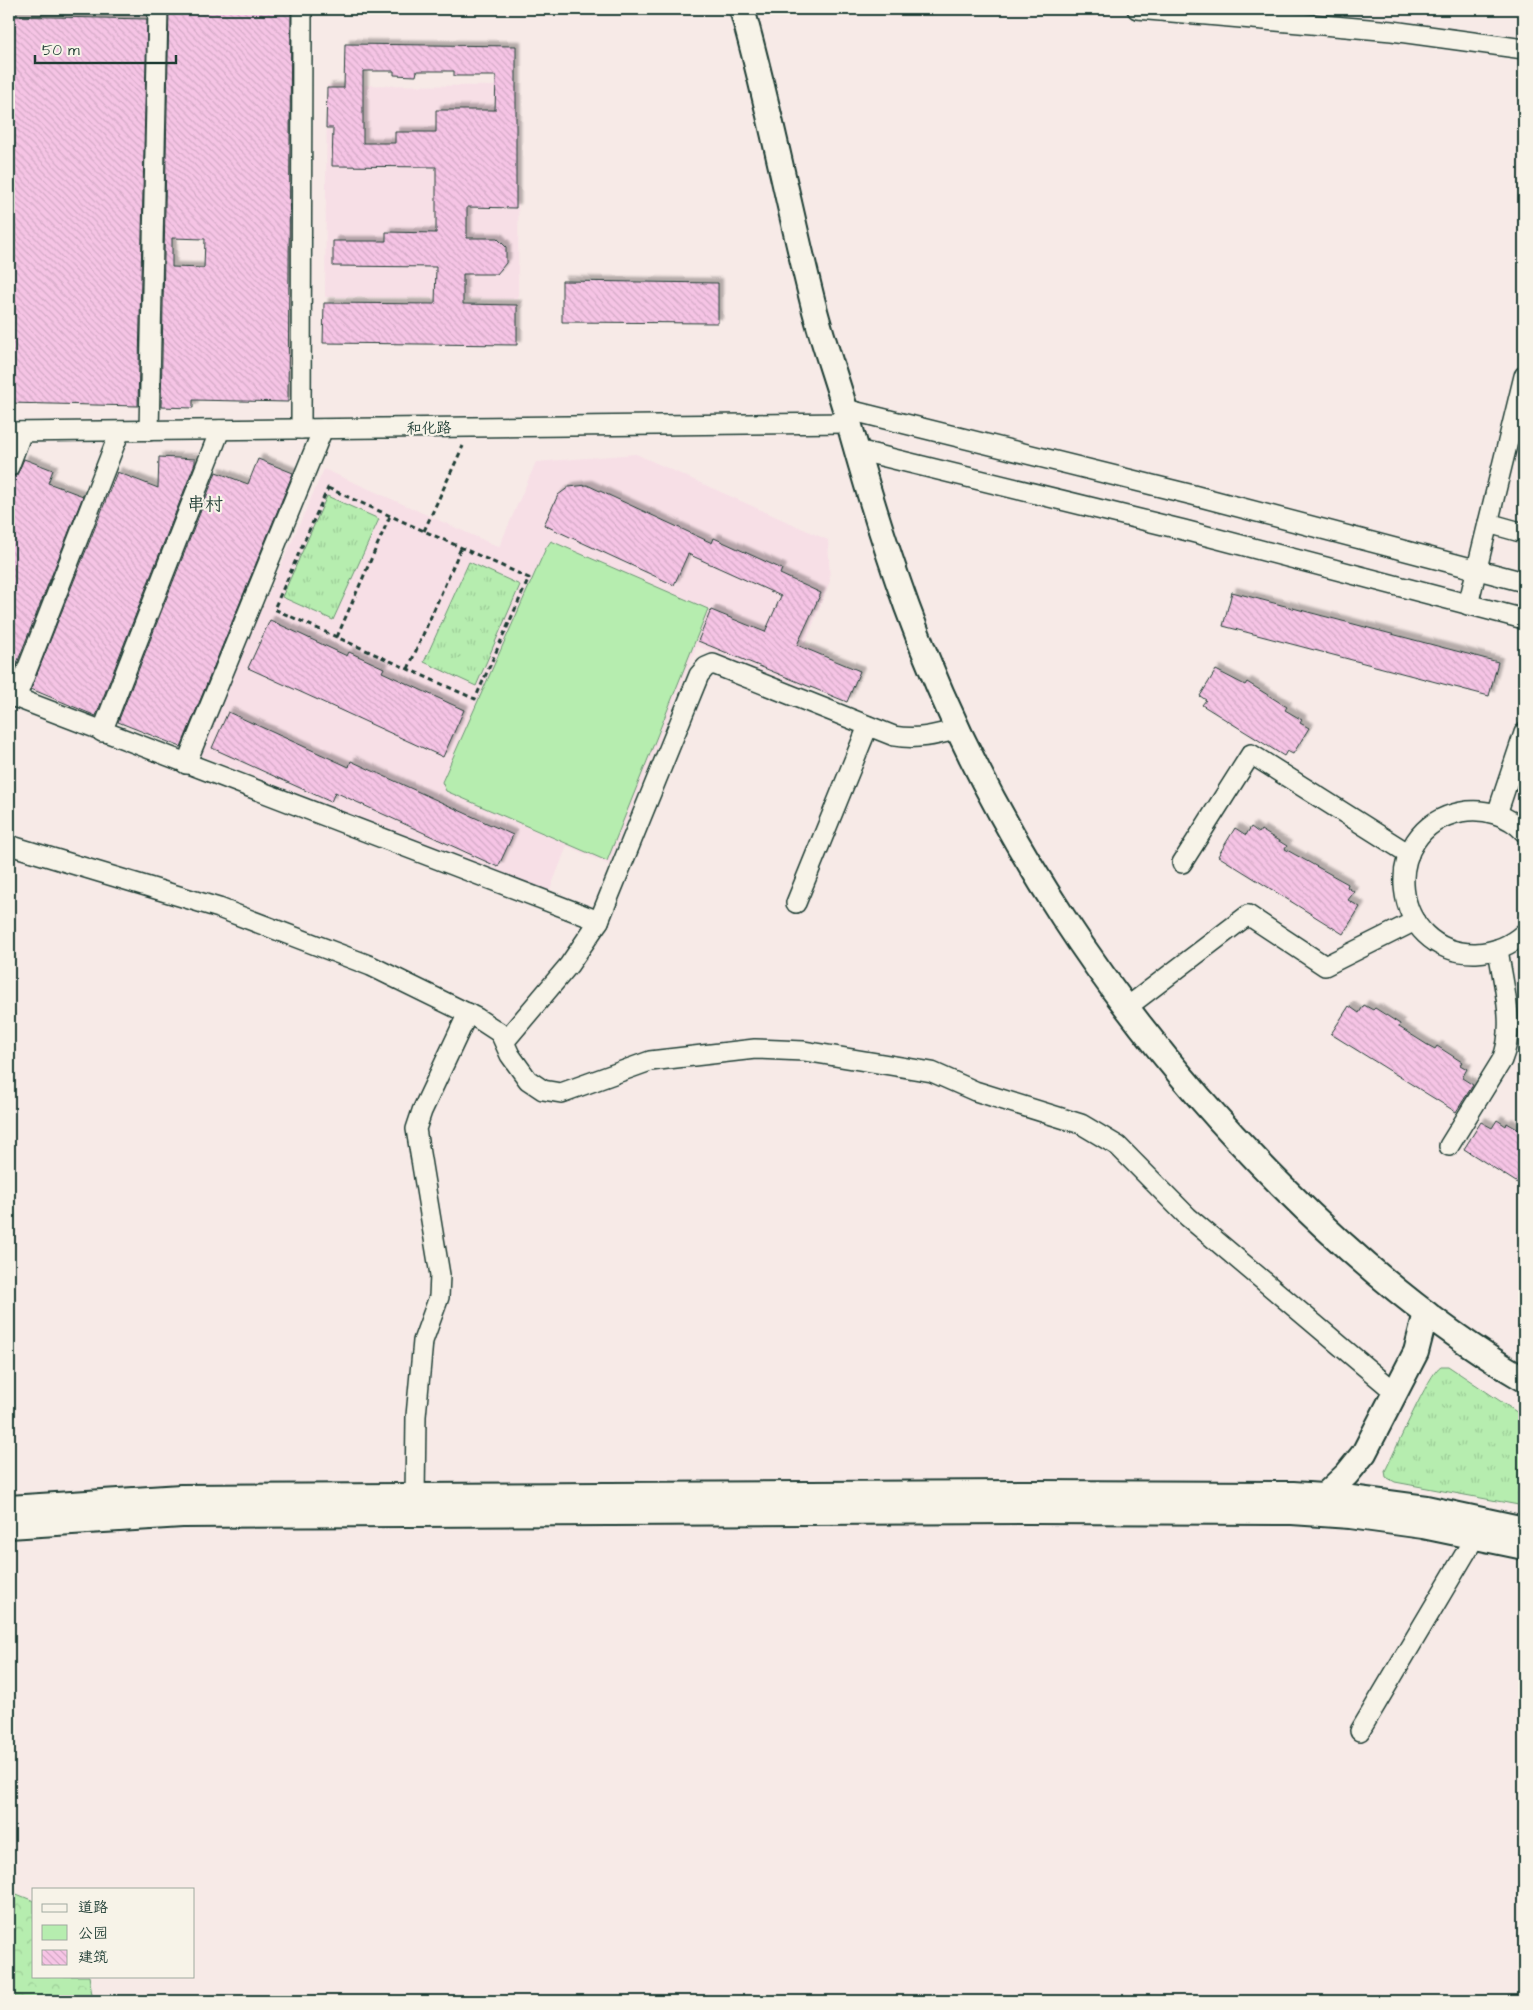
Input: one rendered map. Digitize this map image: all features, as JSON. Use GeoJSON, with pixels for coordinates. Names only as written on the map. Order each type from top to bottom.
{"type":"FeatureCollection","features":[{"type":"Feature","properties":{"kind":"main road"},"geometry":{"type":"LineString","coordinates":[[742,9],[816,315],[907,608],[927,658],[993,799],[1099,973],[1190,1088],[1248,1152],[1317,1221],[1426,1313],[1463,1341],[1522,1373]]}},
{"type":"Feature","properties":{"kind":"main road"},"geometry":{"type":"LineString","coordinates":[[1324,1496],[1347,1474],[1364,1453],[1416,1352],[1426,1313]]}},
{"type":"Feature","properties":{"kind":"main road"},"geometry":{"type":"LineString","coordinates":[[9,1508],[134,1498],[1028,1493],[1324,1496],[1426,1508],[1524,1528]]}},
{"type":"Feature","properties":{"kind":"main road"},"geometry":{"type":"LineString","coordinates":[[9,1526],[182,1515],[1019,1511],[1282,1512],[1350,1516],[1475,1537],[1524,1548]]}},
{"type":"Feature","properties":{"kind":"street"},"geometry":{"type":"LineString","coordinates":[[149,431],[158,9]]}},
{"type":"Feature","properties":{"kind":"street"},"geometry":{"type":"LineString","coordinates":[[301,429],[302,9]]}},
{"type":"Feature","properties":{"kind":"street"},"geometry":{"type":"LineString","coordinates":[[1138,9],[1392,31],[1524,49]]}},
{"type":"Feature","properties":{"kind":"street"},"geometry":{"type":"LineString","coordinates":[[1468,604],[1524,376]]}},
{"type":"Feature","properties":{"kind":"street","name":"和化路"},"geometry":{"type":"LineString","coordinates":[[15,432],[472,427],[847,416],[1183,492],[1524,582]]}},
{"type":"Feature","properties":{"kind":"street"},"geometry":{"type":"LineString","coordinates":[[186,764],[322,429]]}},
{"type":"Feature","properties":{"kind":"street"},"geometry":{"type":"LineString","coordinates":[[102,732],[220,430]]}},
{"type":"Feature","properties":{"kind":"street"},"geometry":{"type":"LineString","coordinates":[[120,431],[12,697],[599,921]]}},
{"type":"Feature","properties":{"kind":"street"},"geometry":{"type":"LineString","coordinates":[[9,466],[15,432]]}},
{"type":"Feature","properties":{"kind":"street"},"geometry":{"type":"LineString","coordinates":[[857,450],[1184,530],[1524,619]]}},
{"type":"Feature","properties":{"kind":"street"},"geometry":{"type":"LineString","coordinates":[[1488,524],[1524,533]]}},
{"type":"Feature","properties":{"kind":"street"},"geometry":{"type":"LineString","coordinates":[[505,1041],[569,965],[599,921],[699,675],[706,667],[713,664],[894,736],[913,739],[959,729]]}},
{"type":"Feature","properties":{"kind":"street"},"geometry":{"type":"LineString","coordinates":[[796,903],[868,726]]}},
{"type":"Feature","properties":{"kind":"street"},"geometry":{"type":"LineString","coordinates":[[1496,814],[1524,733]]}},
{"type":"Feature","properties":{"kind":"street"},"geometry":{"type":"LineString","coordinates":[[1182,862],[1250,754],[1409,854]]}},
{"type":"Feature","properties":{"kind":"street"},"geometry":{"type":"LineString","coordinates":[[1523,936],[1498,950],[1469,953],[1456,951],[1432,940],[1415,921],[1405,897],[1403,884],[1404,871],[1409,854],[1419,836],[1439,820],[1467,811],[1496,814],[1510,820],[1524,832]]}},
{"type":"Feature","properties":{"kind":"street"},"geometry":{"type":"LineString","coordinates":[[9,844],[219,908],[371,966],[468,1014],[500,1033],[510,1056],[528,1080],[543,1090],[562,1094],[650,1061],[756,1049],[804,1051],[932,1072],[975,1092],[1081,1124],[1118,1146],[1188,1217],[1395,1392]]}},
{"type":"Feature","properties":{"kind":"street"},"geometry":{"type":"LineString","coordinates":[[1126,1008],[1248,915],[1325,966],[1415,921]]}},
{"type":"Feature","properties":{"kind":"street"},"geometry":{"type":"LineString","coordinates":[[1449,1146],[1502,1060],[1507,1047],[1510,1032],[1498,950]]}},
{"type":"Feature","properties":{"kind":"street"},"geometry":{"type":"LineString","coordinates":[[415,1497],[416,1416],[423,1341],[439,1297],[440,1275],[416,1129],[422,1111],[468,1014]]}},
{"type":"Feature","properties":{"kind":"street"},"geometry":{"type":"LineString","coordinates":[[1360,1731],[1475,1537]]}},
{"type":"Feature","properties":{"kind":"path"},"geometry":{"type":"LineString","coordinates":[[424,532],[472,427]]}},
{"type":"Feature","properties":{"kind":"path"},"geometry":{"type":"LineString","coordinates":[[328,488],[390,516],[529,578],[475,699],[274,609],[328,488]]}},
{"type":"Feature","properties":{"kind":"path"},"geometry":{"type":"LineString","coordinates":[[337,637],[390,516]]}},
{"type":"Feature","properties":{"kind":"path"},"geometry":{"type":"LineString","coordinates":[[408,669],[461,548]]}},
{"type":"Feature","properties":{"kind":"shaded area"},"geometry":{"type":"Polygon","coordinates":[[[327,85],[519,86],[518,299],[325,297],[327,85]]]}},
{"type":"Feature","properties":{"kind":"shaded area"},"geometry":{"type":"Polygon","coordinates":[[[636,454],[828,540],[830,581],[805,645],[821,651],[807,689],[697,646],[609,865],[567,846],[549,892],[197,754],[324,469],[499,547],[536,462],[636,454]]]}},
{"type":"Feature","properties":{"kind":"green space"},"geometry":{"type":"Polygon","coordinates":[[[327,496],[379,519],[333,620],[282,597],[327,496]]]}},
{"type":"Feature","properties":{"kind":"green space"},"geometry":{"type":"Polygon","coordinates":[[[551,541],[708,609],[607,861],[446,791],[442,782],[546,548],[551,541]]]}},
{"type":"Feature","properties":{"kind":"green space"},"geometry":{"type":"Polygon","coordinates":[[[469,562],[520,585],[476,686],[424,662],[469,562]]]}},
{"type":"Feature","properties":{"kind":"green space"},"geometry":{"type":"Polygon","coordinates":[[[1441,1366],[1448,1366],[1524,1417],[1524,1506],[1395,1482],[1386,1477],[1385,1471],[1412,1414],[1428,1383],[1441,1366]]]}},
{"type":"Feature","properties":{"kind":"green space"},"geometry":{"type":"Polygon","coordinates":[[[9,1891],[32,1900],[32,1978],[89,1978],[93,2001],[9,2001],[9,1891]]]}},
{"type":"Feature","properties":{"kind":"building"},"geometry":{"type":"Polygon","coordinates":[[[169,9],[291,9],[288,402],[193,400],[193,408],[161,407],[169,9]],[[172,238],[172,267],[204,268],[205,239],[172,238]]]}},
{"type":"Feature","properties":{"kind":"building"},"geometry":{"type":"Polygon","coordinates":[[[9,16],[147,19],[138,406],[9,403],[9,16]]]}},
{"type":"Feature","properties":{"kind":"building"},"geometry":{"type":"Polygon","coordinates":[[[345,44],[516,46],[516,208],[467,207],[467,238],[497,238],[506,247],[506,263],[497,274],[463,274],[463,304],[517,305],[517,345],[323,343],[324,303],[435,304],[436,267],[333,266],[333,241],[386,241],[386,232],[436,233],[436,167],[332,166],[333,128],[326,128],[327,88],[344,88],[345,44]],[[363,71],[363,143],[395,143],[395,132],[436,132],[436,110],[495,110],[496,76],[454,76],[454,71],[417,71],[416,76],[394,75],[394,71],[363,71]]]}},
{"type":"Feature","properties":{"kind":"building"},"geometry":{"type":"Polygon","coordinates":[[[562,281],[718,283],[718,323],[562,322],[562,281]]]}},
{"type":"Feature","properties":{"kind":"building"},"geometry":{"type":"Polygon","coordinates":[[[159,457],[195,459],[195,463],[96,716],[31,689],[117,472],[158,488],[159,457]]]}},
{"type":"Feature","properties":{"kind":"building"},"geometry":{"type":"Polygon","coordinates":[[[24,459],[53,470],[48,483],[83,496],[10,681],[9,478],[17,475],[24,459]]]}},
{"type":"Feature","properties":{"kind":"building"},"geometry":{"type":"Polygon","coordinates":[[[258,459],[293,473],[181,747],[118,722],[216,472],[248,484],[258,459]]]}},
{"type":"Feature","properties":{"kind":"building"},"geometry":{"type":"Polygon","coordinates":[[[587,485],[712,543],[714,538],[782,569],[780,574],[821,593],[797,645],[860,671],[847,702],[698,641],[711,610],[765,632],[781,596],[688,554],[674,585],[544,525],[558,495],[569,487],[587,485]]]}},
{"type":"Feature","properties":{"kind":"building"},"geometry":{"type":"Polygon","coordinates":[[[1232,592],[1498,662],[1489,696],[1223,626],[1232,592]]]}},
{"type":"Feature","properties":{"kind":"building"},"geometry":{"type":"Polygon","coordinates":[[[270,620],[347,656],[349,652],[384,668],[382,672],[464,710],[443,757],[248,668],[270,620]]]}},
{"type":"Feature","properties":{"kind":"building"},"geometry":{"type":"Polygon","coordinates":[[[1216,670],[1245,685],[1247,682],[1287,707],[1285,710],[1302,720],[1300,723],[1309,728],[1293,754],[1287,751],[1284,756],[1202,705],[1206,700],[1200,696],[1216,670]]]}},
{"type":"Feature","properties":{"kind":"building"},"geometry":{"type":"Polygon","coordinates":[[[228,712],[349,767],[351,761],[513,835],[498,867],[335,792],[331,802],[212,748],[228,712]]]}},
{"type":"Feature","properties":{"kind":"building"},"geometry":{"type":"Polygon","coordinates":[[[1251,827],[1259,833],[1261,830],[1287,846],[1285,849],[1348,884],[1347,887],[1354,892],[1348,900],[1360,907],[1343,934],[1218,856],[1235,828],[1246,835],[1251,827]]]}},
{"type":"Feature","properties":{"kind":"building"},"geometry":{"type":"Polygon","coordinates":[[[1364,1005],[1373,1010],[1375,1008],[1400,1024],[1399,1027],[1426,1044],[1435,1049],[1437,1046],[1462,1062],[1460,1065],[1467,1069],[1462,1078],[1473,1085],[1456,1112],[1331,1034],[1349,1006],[1359,1013],[1364,1005]]]}},
{"type":"Feature","properties":{"kind":"building"},"geometry":{"type":"Polygon","coordinates":[[[1497,1120],[1506,1126],[1507,1123],[1524,1133],[1524,1187],[1464,1149],[1481,1122],[1492,1128],[1497,1120]]]}},
{"type":"Feature","properties":{"kind":"district","name":"串村"},"geometry":{"type":"Point","coordinates":[205,504]}}]}
